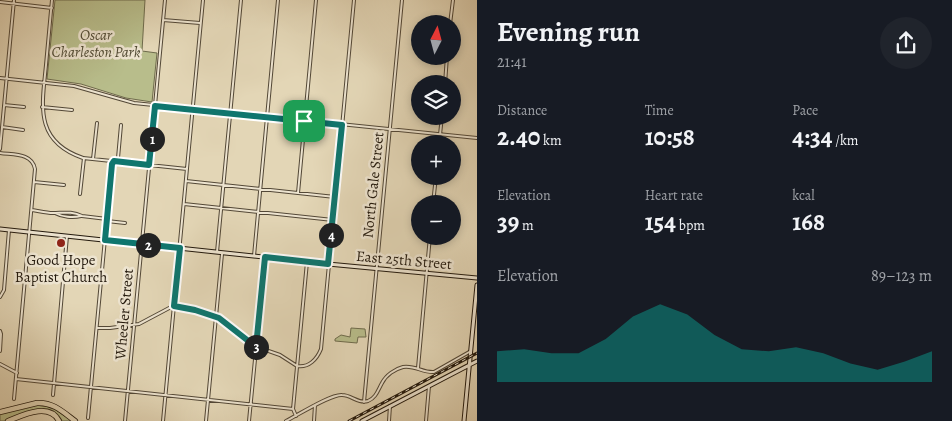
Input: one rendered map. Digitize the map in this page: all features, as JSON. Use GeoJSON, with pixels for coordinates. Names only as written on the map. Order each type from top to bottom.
{"type":"FeatureCollection","features":[{"type":"Feature","properties":{"kind":"highway"},"geometry":{"type":"LineString","coordinates":[[0,411],[37,403],[47,403],[57,407],[75,421]]}},
{"type":"Feature","properties":{"kind":"highway"},"geometry":{"type":"LineString","coordinates":[[8,421],[38,411],[53,414],[59,421]]}},
{"type":"Feature","properties":{"kind":"street"},"geometry":{"type":"LineString","coordinates":[[0,149],[14,0]]}},
{"type":"Feature","properties":{"kind":"street"},"geometry":{"type":"LineString","coordinates":[[52,0],[42,107],[44,120],[50,134],[68,151],[84,158],[187,169]]}},
{"type":"Feature","properties":{"kind":"street","name":"Wheeler Street"},"geometry":{"type":"LineString","coordinates":[[126,421],[165,0]]}},
{"type":"Feature","properties":{"kind":"street"},"geometry":{"type":"LineString","coordinates":[[163,421],[203,0]]}},
{"type":"Feature","properties":{"kind":"street"},"geometry":{"type":"LineString","coordinates":[[217,252],[241,0]]}},
{"type":"Feature","properties":{"kind":"street"},"geometry":{"type":"LineString","coordinates":[[254,256],[278,0]]}},
{"type":"Feature","properties":{"kind":"street"},"geometry":{"type":"LineString","coordinates":[[298,193],[316,0]]}},
{"type":"Feature","properties":{"kind":"street"},"geometry":{"type":"LineString","coordinates":[[96,328],[134,324],[174,306],[216,317],[256,347],[280,355],[297,366],[304,367],[317,358],[320,350],[354,0]]}},
{"type":"Feature","properties":{"kind":"street","name":"North Gale Street"},"geometry":{"type":"LineString","coordinates":[[364,402],[402,0]]}},
{"type":"Feature","properties":{"kind":"street"},"geometry":{"type":"LineString","coordinates":[[451,15],[453,0]]}},
{"type":"Feature","properties":{"kind":"street"},"geometry":{"type":"LineString","coordinates":[[0,2],[52,8]]}},
{"type":"Feature","properties":{"kind":"street"},"geometry":{"type":"LineString","coordinates":[[163,20],[201,23]]}},
{"type":"Feature","properties":{"kind":"street"},"geometry":{"type":"LineString","coordinates":[[0,78],[74,86],[130,103],[477,138]]}},
{"type":"Feature","properties":{"kind":"street"},"geometry":{"type":"LineString","coordinates":[[4,105],[24,107]]}},
{"type":"Feature","properties":{"kind":"street"},"geometry":{"type":"LineString","coordinates":[[42,107],[72,110]]}},
{"type":"Feature","properties":{"kind":"street"},"geometry":{"type":"LineString","coordinates":[[93,159],[97,123]]}},
{"type":"Feature","properties":{"kind":"street"},"geometry":{"type":"LineString","coordinates":[[88,418],[112,165],[118,158],[121,125]]}},
{"type":"Feature","properties":{"kind":"street"},"geometry":{"type":"LineString","coordinates":[[440,134],[441,125]]}},
{"type":"Feature","properties":{"kind":"street"},"geometry":{"type":"LineString","coordinates":[[2,127],[23,130]]}},
{"type":"Feature","properties":{"kind":"street"},"geometry":{"type":"LineString","coordinates":[[0,154],[30,158],[35,167],[14,399]]}},
{"type":"Feature","properties":{"kind":"street"},"geometry":{"type":"LineString","coordinates":[[80,194],[84,158]]}},
{"type":"Feature","properties":{"kind":"street"},"geometry":{"type":"LineString","coordinates":[[186,181],[335,197]]}},
{"type":"Feature","properties":{"kind":"street"},"geometry":{"type":"LineString","coordinates":[[34,182],[64,185]]}},
{"type":"Feature","properties":{"kind":"street"},"geometry":{"type":"LineString","coordinates":[[184,204],[333,220]]}},
{"type":"Feature","properties":{"kind":"street"},"geometry":{"type":"LineString","coordinates":[[32,210],[55,213],[67,217],[82,216],[125,223]]}},
{"type":"Feature","properties":{"kind":"street","name":"East 25th Street"},"geometry":{"type":"LineString","coordinates":[[0,229],[477,278]]}},
{"type":"Feature","properties":{"kind":"street"},"geometry":{"type":"LineString","coordinates":[[0,297],[4,290],[9,230]]}},
{"type":"Feature","properties":{"kind":"street"},"geometry":{"type":"LineString","coordinates":[[53,395],[67,236]]}},
{"type":"Feature","properties":{"kind":"street"},"geometry":{"type":"LineString","coordinates":[[418,368],[429,245]]}},
{"type":"Feature","properties":{"kind":"street"},"geometry":{"type":"LineString","coordinates":[[206,421],[222,253]]}},
{"type":"Feature","properties":{"kind":"street"},"geometry":{"type":"LineString","coordinates":[[249,421],[265,257]]}},
{"type":"Feature","properties":{"kind":"street"},"geometry":{"type":"LineString","coordinates":[[296,416],[293,409],[307,262]]}},
{"type":"Feature","properties":{"kind":"street"},"geometry":{"type":"LineString","coordinates":[[464,421],[477,285]]}},
{"type":"Feature","properties":{"kind":"street"},"geometry":{"type":"LineString","coordinates":[[0,331],[0,351]]}},
{"type":"Feature","properties":{"kind":"street"},"geometry":{"type":"LineString","coordinates":[[286,421],[333,396],[346,396],[356,401],[364,402],[375,396],[382,382],[392,372],[405,367],[418,368],[430,372],[436,371],[471,351]]}},
{"type":"Feature","properties":{"kind":"street"},"geometry":{"type":"LineString","coordinates":[[362,421],[477,361]]}},
{"type":"Feature","properties":{"kind":"street"},"geometry":{"type":"LineString","coordinates":[[0,364],[17,373]]}},
{"type":"Feature","properties":{"kind":"street"},"geometry":{"type":"LineString","coordinates":[[16,379],[293,409]]}},
{"type":"Feature","properties":{"kind":"street"},"geometry":{"type":"LineString","coordinates":[[426,421],[429,386]]}},
{"type":"Feature","properties":{"kind":"street"},"geometry":{"type":"LineString","coordinates":[[314,421],[315,406]]}},
{"type":"Feature","properties":{"kind":"street"},"geometry":{"type":"LineString","coordinates":[[388,421],[390,406]]}},
{"type":"Feature","properties":{"kind":"green space","name":"Oscar Charleston Park"},"geometry":{"type":"Polygon","coordinates":[[[55,0],[145,0],[142,51],[157,53],[152,102],[126,98],[81,84],[47,79],[55,0]]]}},
{"type":"Feature","properties":{"kind":"green space"},"geometry":{"type":"Polygon","coordinates":[[[351,328],[365,329],[366,337],[358,337],[357,343],[335,341],[341,335],[350,337],[351,328]]]}},
{"type":"Feature","properties":{"kind":"green space"},"geometry":{"type":"Polygon","coordinates":[[[37,405],[49,405],[72,421],[62,421],[55,412],[45,409],[34,410],[0,421],[0,413],[37,405]]]}},
{"type":"Feature","properties":{"kind":"railway"},"geometry":{"type":"LineString","coordinates":[[349,421],[477,353]]}},
{"type":"Feature","properties":{"kind":"place","name":"Good Hope Baptist Church"},"geometry":{"type":"Point","coordinates":[61,243]}},
{"type":"Feature","properties":{"kind":"route"},"geometry":{"type":"LineString","coordinates":[[155,106],[304,121],[342,125],[328,264],[265,257],[256,347],[219,318],[195,310],[174,306],[180,248],[105,240],[112,164],[114,161],[149,165],[155,106]]}}]}
